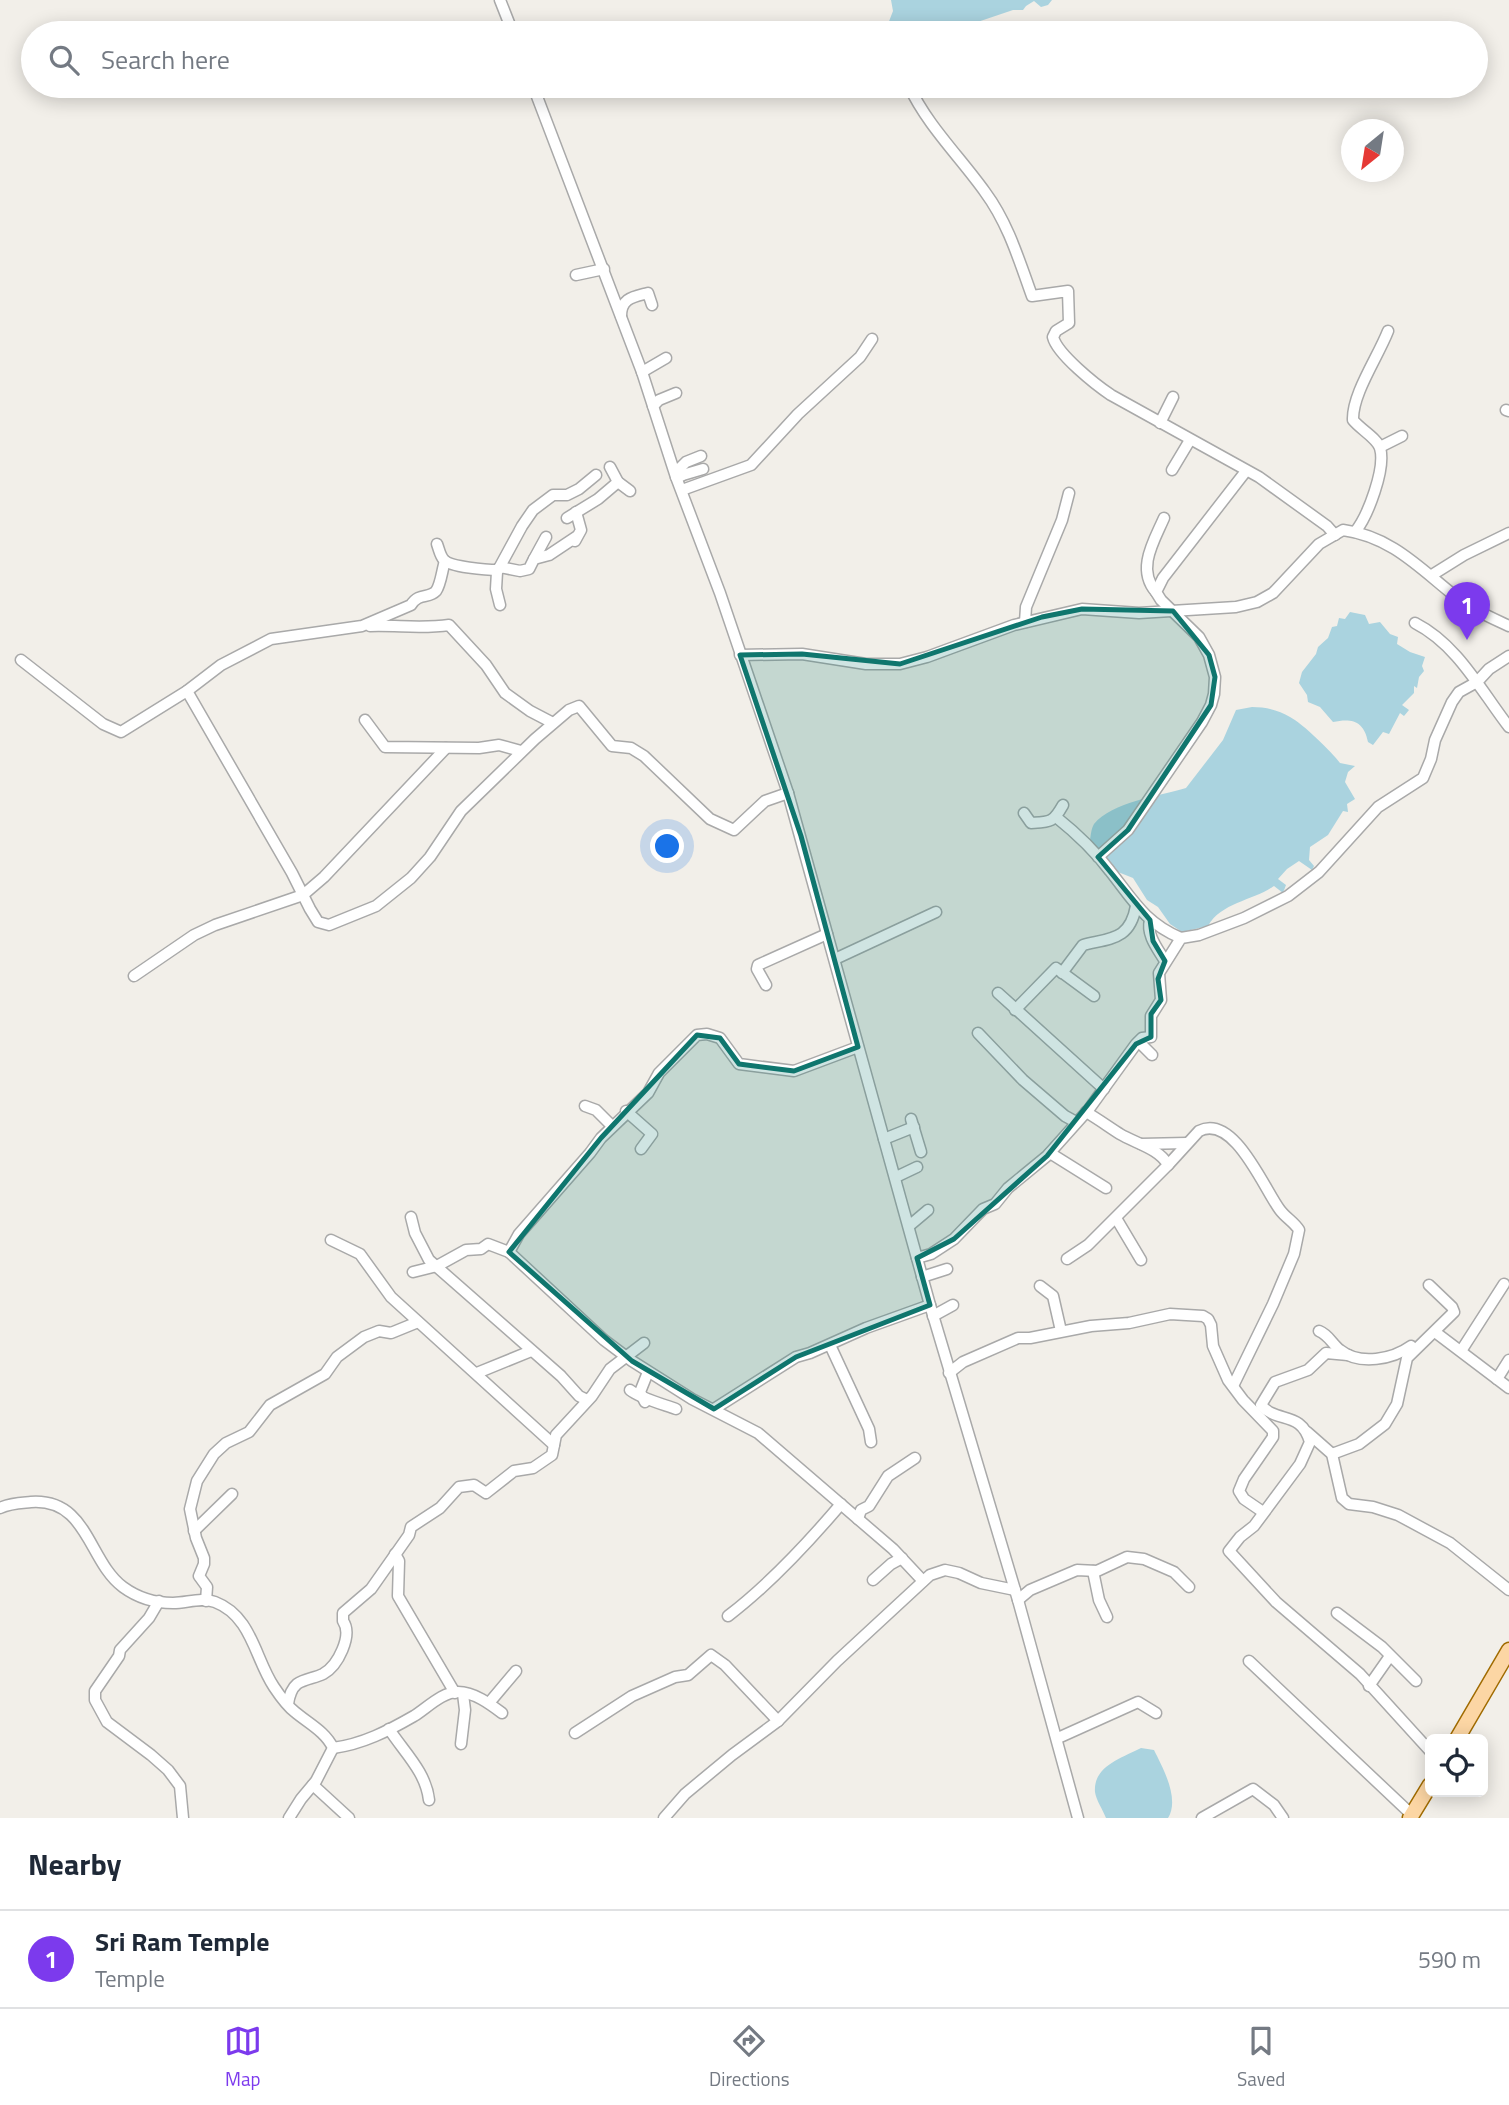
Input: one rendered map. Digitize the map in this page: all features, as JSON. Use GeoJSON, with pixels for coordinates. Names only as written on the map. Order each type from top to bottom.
{"type":"FeatureCollection","features":[{"type":"Feature","properties":{"kind":"main road"},"geometry":{"type":"LineString","coordinates":[[1460,1734],[1509,1650]]}},
{"type":"Feature","properties":{"kind":"main road"},"geometry":{"type":"LineString","coordinates":[[1411,1817],[1425,1793]]}},
{"type":"Feature","properties":{"kind":"street"},"geometry":{"type":"LineString","coordinates":[[500,0],[508,21]]}},
{"type":"Feature","properties":{"kind":"street"},"geometry":{"type":"LineString","coordinates":[[538,98],[642,372],[788,793],[931,1311],[1058,1738],[1078,1818]]}},
{"type":"Feature","properties":{"kind":"street"},"geometry":{"type":"LineString","coordinates":[[916,98],[937,131],[1002,217],[1031,296],[1068,291],[1069,323],[1056,331],[1054,343],[1095,384],[1285,495],[1335,535]]}},
{"type":"Feature","properties":{"kind":"street"},"geometry":{"type":"LineString","coordinates":[[576,275],[604,269]]}},
{"type":"Feature","properties":{"kind":"street"},"geometry":{"type":"LineString","coordinates":[[621,319],[621,307],[631,297],[648,293],[652,305]]}},
{"type":"Feature","properties":{"kind":"street"},"geometry":{"type":"LineString","coordinates":[[1356,532],[1369,509],[1380,476],[1380,447],[1353,420],[1353,410],[1358,393],[1388,331]]}},
{"type":"Feature","properties":{"kind":"street"},"geometry":{"type":"LineString","coordinates":[[682,490],[751,465],[798,414],[860,356],[872,339]]}},
{"type":"Feature","properties":{"kind":"street"},"geometry":{"type":"LineString","coordinates":[[642,372],[666,358]]}},
{"type":"Feature","properties":{"kind":"street"},"geometry":{"type":"LineString","coordinates":[[653,406],[659,400],[676,393]]}},
{"type":"Feature","properties":{"kind":"street"},"geometry":{"type":"LineString","coordinates":[[1160,423],[1173,397]]}},
{"type":"Feature","properties":{"kind":"street"},"geometry":{"type":"LineString","coordinates":[[1380,447],[1402,436]]}},
{"type":"Feature","properties":{"kind":"street"},"geometry":{"type":"LineString","coordinates":[[1172,470],[1190,439]]}},
{"type":"Feature","properties":{"kind":"street"},"geometry":{"type":"LineString","coordinates":[[678,477],[686,462],[701,456]]}},
{"type":"Feature","properties":{"kind":"street"},"geometry":{"type":"LineString","coordinates":[[610,467],[618,482],[630,491]]}},
{"type":"Feature","properties":{"kind":"street"},"geometry":{"type":"LineString","coordinates":[[678,477],[703,469]]}},
{"type":"Feature","properties":{"kind":"street"},"geometry":{"type":"LineString","coordinates":[[1156,592],[1246,471]]}},
{"type":"Feature","properties":{"kind":"street"},"geometry":{"type":"LineString","coordinates":[[500,605],[496,589],[499,568],[533,510],[553,495],[567,495],[596,475]]}},
{"type":"Feature","properties":{"kind":"street"},"geometry":{"type":"LineString","coordinates":[[534,559],[549,555],[575,540],[581,530],[572,515],[598,499],[618,482]]}},
{"type":"Feature","properties":{"kind":"street"},"geometry":{"type":"LineString","coordinates":[[1025,622],[1026,607],[1062,520],[1069,493]]}},
{"type":"Feature","properties":{"kind":"street"},"geometry":{"type":"LineString","coordinates":[[1098,857],[1128,830],[1211,705],[1215,677],[1209,655],[1199,637],[1161,600],[1148,580],[1147,562],[1164,518]]}},
{"type":"Feature","properties":{"kind":"street"},"geometry":{"type":"LineString","coordinates":[[740,655],[802,654],[866,664],[900,664],[1025,622],[1082,609],[1139,612],[1236,607],[1257,602],[1273,593],[1318,544],[1343,530],[1375,539],[1412,558],[1469,606],[1509,626]]}},
{"type":"Feature","properties":{"kind":"street"},"geometry":{"type":"LineString","coordinates":[[1432,575],[1464,555],[1509,533]]}},
{"type":"Feature","properties":{"kind":"street"},"geometry":{"type":"LineString","coordinates":[[445,561],[472,569],[529,569],[545,537]]}},
{"type":"Feature","properties":{"kind":"street"},"geometry":{"type":"LineString","coordinates":[[362,626],[411,605],[415,598],[437,590],[445,561],[437,544]]}},
{"type":"Feature","properties":{"kind":"street"},"geometry":{"type":"LineString","coordinates":[[1415,623],[1447,647],[1472,674],[1509,727]]}},
{"type":"Feature","properties":{"kind":"street"},"geometry":{"type":"LineString","coordinates":[[21,660],[103,724],[121,732],[187,691],[221,664],[271,639],[362,626],[397,625],[411,629],[449,625],[486,665],[505,693],[553,723]]}},
{"type":"Feature","properties":{"kind":"street"},"geometry":{"type":"LineString","coordinates":[[917,1258],[932,1254],[954,1239],[983,1209],[995,1204],[1008,1188],[1050,1153],[1086,1112],[1142,1038],[1151,1037],[1151,1016],[1161,1000],[1158,979],[1165,961],[1181,938],[1244,918],[1288,896],[1319,872],[1378,807],[1423,778],[1435,740],[1459,692],[1477,682],[1492,666],[1509,656]]}},
{"type":"Feature","properties":{"kind":"street"},"geometry":{"type":"LineString","coordinates":[[187,691],[318,922],[329,925],[376,906],[411,878],[430,857],[461,811],[553,723],[569,710],[579,706],[612,746],[631,748],[644,757],[710,820],[734,831],[765,801],[788,793]]}},
{"type":"Feature","properties":{"kind":"street"},"geometry":{"type":"LineString","coordinates":[[365,720],[385,747],[479,748],[499,745],[522,751]]}},
{"type":"Feature","properties":{"kind":"street"},"geometry":{"type":"LineString","coordinates":[[134,976],[194,935],[215,925],[303,895],[324,877],[446,748]]}},
{"type":"Feature","properties":{"kind":"street"},"geometry":{"type":"LineString","coordinates":[[1024,813],[1031,823],[1049,822],[1056,817],[1063,805]]}},
{"type":"Feature","properties":{"kind":"street"},"geometry":{"type":"LineString","coordinates":[[1056,817],[1098,857],[1150,920],[1181,938]]}},
{"type":"Feature","properties":{"kind":"street"},"geometry":{"type":"LineString","coordinates":[[1062,973],[1083,945],[1108,940],[1128,928],[1132,924],[1136,906]]}},
{"type":"Feature","properties":{"kind":"street"},"geometry":{"type":"LineString","coordinates":[[835,959],[936,912]]}},
{"type":"Feature","properties":{"kind":"street"},"geometry":{"type":"LineString","coordinates":[[1150,920],[1148,926],[1153,940],[1165,961]]}},
{"type":"Feature","properties":{"kind":"street"},"geometry":{"type":"LineString","coordinates":[[766,985],[757,969],[758,965],[827,934]]}},
{"type":"Feature","properties":{"kind":"street"},"geometry":{"type":"LineString","coordinates":[[1015,1010],[1056,968],[1094,996]]}},
{"type":"Feature","properties":{"kind":"street"},"geometry":{"type":"LineString","coordinates":[[998,993],[1104,1089]]}},
{"type":"Feature","properties":{"kind":"street"},"geometry":{"type":"LineString","coordinates":[[978,1033],[1023,1080],[1065,1116],[1076,1122]]}},
{"type":"Feature","properties":{"kind":"street"},"geometry":{"type":"LineString","coordinates":[[509,1252],[519,1234],[612,1126],[648,1093],[659,1073],[701,1034],[720,1038],[739,1064],[786,1071],[817,1063],[858,1047]]}},
{"type":"Feature","properties":{"kind":"street"},"geometry":{"type":"LineString","coordinates":[[1139,1042],[1153,1055]]}},
{"type":"Feature","properties":{"kind":"street"},"geometry":{"type":"LineString","coordinates":[[585,1106],[596,1110],[612,1126]]}},
{"type":"Feature","properties":{"kind":"street"},"geometry":{"type":"LineString","coordinates":[[626,1111],[652,1134],[642,1149]]}},
{"type":"Feature","properties":{"kind":"street"},"geometry":{"type":"LineString","coordinates":[[1086,1112],[1167,1161],[1168,1165]]}},
{"type":"Feature","properties":{"kind":"street"},"geometry":{"type":"LineString","coordinates":[[884,1139],[913,1123],[920,1152]]}},
{"type":"Feature","properties":{"kind":"street"},"geometry":{"type":"LineString","coordinates":[[1067,1259],[1088,1245],[1116,1218],[1199,1131],[1206,1128],[1223,1133],[1241,1148],[1279,1210],[1299,1230],[1294,1254],[1269,1315],[1233,1386]]}},
{"type":"Feature","properties":{"kind":"street"},"geometry":{"type":"LineString","coordinates":[[1140,1144],[1187,1143]]}},
{"type":"Feature","properties":{"kind":"street"},"geometry":{"type":"LineString","coordinates":[[1050,1153],[1106,1188]]}},
{"type":"Feature","properties":{"kind":"street"},"geometry":{"type":"LineString","coordinates":[[896,1177],[917,1167]]}},
{"type":"Feature","properties":{"kind":"street"},"geometry":{"type":"LineString","coordinates":[[909,1226],[928,1210]]}},
{"type":"Feature","properties":{"kind":"street"},"geometry":{"type":"LineString","coordinates":[[411,1217],[422,1249],[429,1260],[561,1376],[579,1396],[587,1400]]}},
{"type":"Feature","properties":{"kind":"street"},"geometry":{"type":"LineString","coordinates":[[1116,1218],[1141,1260]]}},
{"type":"Feature","properties":{"kind":"street"},"geometry":{"type":"LineString","coordinates":[[331,1240],[360,1254],[391,1297],[554,1445]]}},
{"type":"Feature","properties":{"kind":"street"},"geometry":{"type":"LineString","coordinates":[[412,1272],[437,1266],[466,1250],[481,1249],[488,1244],[509,1252],[626,1357],[758,1433],[902,1558],[923,1581]]}},
{"type":"Feature","properties":{"kind":"street"},"geometry":{"type":"LineString","coordinates":[[922,1277],[947,1269]]}},
{"type":"Feature","properties":{"kind":"street"},"geometry":{"type":"LineString","coordinates":[[1461,1351],[1504,1284]]}},
{"type":"Feature","properties":{"kind":"street"},"geometry":{"type":"LineString","coordinates":[[1332,1454],[1359,1444],[1385,1424],[1396,1404],[1407,1358],[1454,1310],[1429,1285]]}},
{"type":"Feature","properties":{"kind":"street"},"geometry":{"type":"LineString","coordinates":[[1040,1286],[1053,1296],[1061,1331]]}},
{"type":"Feature","properties":{"kind":"street"},"geometry":{"type":"LineString","coordinates":[[714,1409],[796,1357],[866,1328],[953,1305]]}},
{"type":"Feature","properties":{"kind":"street"},"geometry":{"type":"LineString","coordinates":[[949,1373],[962,1362],[1018,1338],[1091,1326],[1129,1323],[1170,1314],[1203,1316],[1211,1325],[1213,1346],[1233,1386],[1273,1431],[1273,1437],[1244,1479],[1239,1491],[1244,1499],[1263,1512]]}},
{"type":"Feature","properties":{"kind":"street"},"geometry":{"type":"LineString","coordinates":[[206,1601],[207,1587],[199,1576],[204,1558],[194,1531],[190,1509],[197,1481],[214,1454],[226,1443],[249,1432],[270,1405],[325,1374],[337,1357],[364,1337],[379,1331],[391,1333],[418,1322]]}},
{"type":"Feature","properties":{"kind":"street"},"geometry":{"type":"LineString","coordinates":[[1319,1331],[1348,1355]]}},
{"type":"Feature","properties":{"kind":"street"},"geometry":{"type":"LineString","coordinates":[[1435,1332],[1509,1388]]}},
{"type":"Feature","properties":{"kind":"street"},"geometry":{"type":"LineString","coordinates":[[1423,1342],[1400,1355],[1372,1359],[1326,1353],[1308,1370],[1275,1382],[1261,1405],[1265,1410],[1301,1424],[1332,1454],[1342,1498],[1349,1504],[1373,1507],[1398,1515],[1450,1543],[1509,1590]]}},
{"type":"Feature","properties":{"kind":"street"},"geometry":{"type":"LineString","coordinates":[[288,1704],[290,1695],[300,1682],[327,1672],[337,1659],[347,1633],[347,1627],[342,1621],[343,1613],[371,1589],[411,1527],[440,1508],[459,1487],[474,1485],[486,1493],[514,1471],[533,1468],[552,1455],[556,1435],[587,1400],[610,1368],[644,1343]]}},
{"type":"Feature","properties":{"kind":"street"},"geometry":{"type":"LineString","coordinates":[[830,1345],[869,1429],[871,1442]]}},
{"type":"Feature","properties":{"kind":"street"},"geometry":{"type":"LineString","coordinates":[[477,1373],[531,1351]]}},
{"type":"Feature","properties":{"kind":"street"},"geometry":{"type":"LineString","coordinates":[[1497,1379],[1509,1360]]}},
{"type":"Feature","properties":{"kind":"street"},"geometry":{"type":"LineString","coordinates":[[644,1401],[640,1392],[648,1372]]}},
{"type":"Feature","properties":{"kind":"street"},"geometry":{"type":"LineString","coordinates":[[630,1390],[644,1401],[654,1400],[676,1409]]}},
{"type":"Feature","properties":{"kind":"street"},"geometry":{"type":"LineString","coordinates":[[1307,1432],[1310,1442],[1307,1454],[1254,1526],[1229,1551],[1303,1628],[1348,1664],[1425,1746]]}},
{"type":"Feature","properties":{"kind":"street"},"geometry":{"type":"LineString","coordinates":[[858,1519],[861,1510],[869,1506],[888,1476],[915,1458]]}},
{"type":"Feature","properties":{"kind":"street"},"geometry":{"type":"LineString","coordinates":[[194,1531],[232,1494]]}},
{"type":"Feature","properties":{"kind":"street"},"geometry":{"type":"LineString","coordinates":[[0,1508],[8,1504],[36,1502],[59,1506],[77,1520],[105,1567],[121,1585],[142,1599],[172,1603],[214,1602],[231,1611],[244,1625],[273,1686],[333,1748]]}},
{"type":"Feature","properties":{"kind":"street"},"geometry":{"type":"LineString","coordinates":[[728,1616],[806,1543],[841,1504]]}},
{"type":"Feature","properties":{"kind":"street"},"geometry":{"type":"LineString","coordinates":[[395,1554],[399,1561],[398,1596],[459,1693],[465,1710],[461,1744]]}},
{"type":"Feature","properties":{"kind":"street"},"geometry":{"type":"LineString","coordinates":[[873,1580],[902,1558]]}},
{"type":"Feature","properties":{"kind":"street"},"geometry":{"type":"LineString","coordinates":[[664,1818],[685,1794],[778,1721],[837,1661],[923,1581],[945,1570],[1016,1595],[1077,1570],[1093,1571],[1120,1559],[1144,1559],[1174,1572],[1189,1587]]}},
{"type":"Feature","properties":{"kind":"street"},"geometry":{"type":"LineString","coordinates":[[1093,1571],[1099,1600],[1107,1617]]}},
{"type":"Feature","properties":{"kind":"street"},"geometry":{"type":"LineString","coordinates":[[159,1601],[149,1618],[120,1650],[119,1656],[95,1691],[95,1700],[107,1722],[151,1755],[168,1770],[180,1786],[183,1818]]}},
{"type":"Feature","properties":{"kind":"street"},"geometry":{"type":"LineString","coordinates":[[1336,1612],[1381,1647],[1416,1681]]}},
{"type":"Feature","properties":{"kind":"street"},"geometry":{"type":"LineString","coordinates":[[575,1733],[632,1696],[675,1677],[688,1675],[711,1656],[725,1665],[778,1721]]}},
{"type":"Feature","properties":{"kind":"street"},"geometry":{"type":"LineString","coordinates":[[1369,1686],[1390,1656]]}},
{"type":"Feature","properties":{"kind":"street"},"geometry":{"type":"LineString","coordinates":[[1249,1661],[1411,1817]]}},
{"type":"Feature","properties":{"kind":"street"},"geometry":{"type":"LineString","coordinates":[[489,1703],[516,1671]]}},
{"type":"Feature","properties":{"kind":"street"},"geometry":{"type":"LineString","coordinates":[[289,1818],[313,1785],[333,1748],[370,1739],[433,1703],[459,1693],[489,1703],[502,1713]]}},
{"type":"Feature","properties":{"kind":"street"},"geometry":{"type":"LineString","coordinates":[[1058,1738],[1138,1702],[1156,1713]]}},
{"type":"Feature","properties":{"kind":"street"},"geometry":{"type":"LineString","coordinates":[[389,1729],[423,1777],[428,1786],[429,1800]]}},
{"type":"Feature","properties":{"kind":"street"},"geometry":{"type":"LineString","coordinates":[[313,1785],[349,1818]]}},
{"type":"Feature","properties":{"kind":"street"},"geometry":{"type":"LineString","coordinates":[[1202,1818],[1253,1790],[1274,1805],[1283,1818]]}},
{"type":"Feature","properties":{"kind":"highlighted area"},"geometry":{"type":"Polygon","coordinates":[[[1082,609],[1173,611],[1209,655],[1215,677],[1211,705],[1128,830],[1098,857],[1150,920],[1153,941],[1165,961],[1158,979],[1161,1000],[1151,1014],[1151,1037],[1136,1044],[1047,1156],[954,1239],[917,1258],[930,1305],[796,1357],[714,1409],[632,1361],[509,1252],[601,1138],[697,1035],[720,1038],[739,1064],[794,1071],[858,1047],[801,836],[740,655],[802,654],[900,664],[1042,617],[1082,609]]]}},
{"type":"Feature","properties":{"kind":"water"},"geometry":{"type":"Polygon","coordinates":[[[891,0],[1052,0],[1041,7],[1034,1],[1023,10],[1013,10],[980,21],[889,21],[893,11],[891,0]]]}},
{"type":"Feature","properties":{"kind":"water"},"geometry":{"type":"Polygon","coordinates":[[[1350,612],[1365,615],[1369,624],[1380,622],[1390,634],[1398,637],[1397,644],[1425,657],[1422,666],[1424,671],[1419,677],[1417,688],[1414,686],[1414,693],[1402,705],[1409,710],[1404,716],[1400,713],[1389,734],[1383,732],[1373,745],[1368,742],[1360,725],[1346,720],[1333,722],[1320,707],[1308,702],[1299,683],[1302,672],[1318,647],[1328,638],[1332,627],[1337,626],[1339,618],[1345,619],[1350,612]]]}},
{"type":"Feature","properties":{"kind":"water"},"geometry":{"type":"Polygon","coordinates":[[[1252,707],[1272,709],[1295,720],[1340,763],[1355,766],[1348,772],[1345,782],[1355,799],[1347,804],[1348,812],[1343,811],[1328,835],[1310,847],[1309,860],[1314,866],[1312,870],[1299,861],[1278,879],[1286,885],[1283,893],[1274,886],[1229,907],[1208,926],[1182,932],[1170,924],[1158,907],[1147,900],[1133,878],[1118,872],[1103,857],[1090,840],[1092,828],[1102,816],[1112,810],[1186,788],[1223,740],[1236,710],[1252,707]]]}},
{"type":"Feature","properties":{"kind":"water"},"geometry":{"type":"Polygon","coordinates":[[[1141,1748],[1154,1750],[1166,1774],[1172,1802],[1168,1818],[1106,1818],[1095,1792],[1099,1776],[1110,1764],[1141,1748]]]}},
{"type":"Feature","properties":{"kind":"place","name":"Sri Ram Temple"},"geometry":{"type":"Point","coordinates":[1467,640]}}]}
